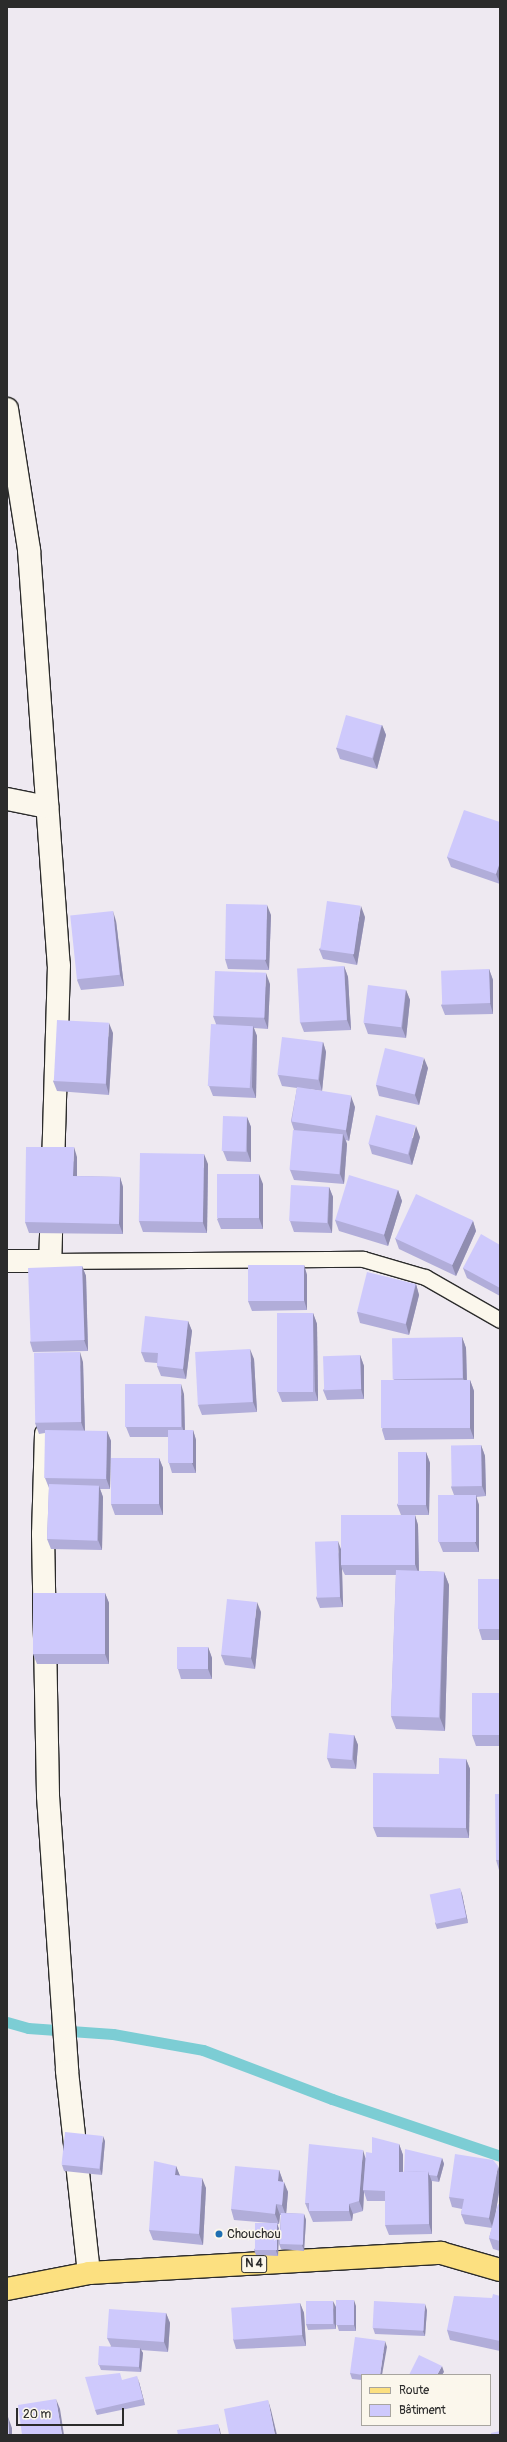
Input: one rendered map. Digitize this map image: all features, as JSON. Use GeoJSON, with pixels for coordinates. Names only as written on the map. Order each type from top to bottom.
{"type":"FeatureCollection","features":[{"type":"Feature","properties":{"kind":"main road","name":"N 4"},"geometry":{"type":"LineString","coordinates":[[7,2289],[89,2273],[441,2253],[500,2270]]}},
{"type":"Feature","properties":{"kind":"street"},"geometry":{"type":"LineString","coordinates":[[7,409],[29,550],[59,965],[49,1316]]}},
{"type":"Feature","properties":{"kind":"street"},"geometry":{"type":"LineString","coordinates":[[7,799],[47,808]]}},
{"type":"Feature","properties":{"kind":"street"},"geometry":{"type":"LineString","coordinates":[[7,1261],[50,1261]]}},
{"type":"Feature","properties":{"kind":"street"},"geometry":{"type":"LineString","coordinates":[[47,1409],[43,1534],[48,1796],[67,2071],[89,2273]]}},
{"type":"Feature","properties":{"kind":"lane"},"geometry":{"type":"LineString","coordinates":[[50,1261],[363,1259],[425,1277],[500,1320]]}},
{"type":"Feature","properties":{"kind":"building"},"geometry":{"type":"Polygon","coordinates":[[[346,715],[382,725],[372,758],[337,748],[346,715]]]}},
{"type":"Feature","properties":{"kind":"building"},"geometry":{"type":"Polygon","coordinates":[[[464,810],[500,822],[500,862],[496,874],[447,857],[464,810]]]}},
{"type":"Feature","properties":{"kind":"building"},"geometry":{"type":"Polygon","coordinates":[[[327,901],[361,906],[354,954],[320,950],[327,901]]]}},
{"type":"Feature","properties":{"kind":"building"},"geometry":{"type":"Polygon","coordinates":[[[226,904],[267,905],[266,960],[225,959],[226,904]]]}},
{"type":"Feature","properties":{"kind":"building"},"geometry":{"type":"Polygon","coordinates":[[[113,911],[120,975],[77,979],[70,915],[113,911]]]}},
{"type":"Feature","properties":{"kind":"building"},"geometry":{"type":"Polygon","coordinates":[[[344,966],[347,1020],[300,1022],[297,968],[344,966]]]}},
{"type":"Feature","properties":{"kind":"building"},"geometry":{"type":"Polygon","coordinates":[[[489,969],[490,1003],[442,1005],[441,971],[489,969]]]}},
{"type":"Feature","properties":{"kind":"building"},"geometry":{"type":"Polygon","coordinates":[[[215,971],[266,973],[264,1018],[213,1016],[215,971]]]}},
{"type":"Feature","properties":{"kind":"building"},"geometry":{"type":"Polygon","coordinates":[[[368,985],[406,990],[401,1027],[363,1023],[368,985]]]}},
{"type":"Feature","properties":{"kind":"building"},"geometry":{"type":"Polygon","coordinates":[[[57,1020],[109,1023],[106,1084],[54,1081],[57,1020]]]}},
{"type":"Feature","properties":{"kind":"building"},"geometry":{"type":"Polygon","coordinates":[[[211,1024],[253,1026],[250,1088],[208,1086],[211,1024]]]}},
{"type":"Feature","properties":{"kind":"building"},"geometry":{"type":"Polygon","coordinates":[[[282,1037],[323,1042],[318,1080],[277,1075],[282,1037]]]}},
{"type":"Feature","properties":{"kind":"building"},"geometry":{"type":"Polygon","coordinates":[[[385,1048],[424,1058],[415,1095],[376,1085],[385,1048]]]}},
{"type":"Feature","properties":{"kind":"building"},"geometry":{"type":"Polygon","coordinates":[[[297,1087],[351,1096],[346,1130],[292,1122],[297,1087]]]}},
{"type":"Feature","properties":{"kind":"building"},"geometry":{"type":"Polygon","coordinates":[[[376,1115],[416,1126],[408,1155],[368,1144],[376,1115]]]}},
{"type":"Feature","properties":{"kind":"building"},"geometry":{"type":"Polygon","coordinates":[[[223,1116],[247,1117],[246,1152],[222,1151],[223,1116]]]}},
{"type":"Feature","properties":{"kind":"building"},"geometry":{"type":"Polygon","coordinates":[[[293,1130],[343,1134],[339,1174],[290,1170],[293,1130]]]}},
{"type":"Feature","properties":{"kind":"building"},"geometry":{"type":"Polygon","coordinates":[[[26,1147],[74,1147],[73,1176],[120,1177],[119,1224],[25,1222],[26,1147]]]}},
{"type":"Feature","properties":{"kind":"building"},"geometry":{"type":"Polygon","coordinates":[[[140,1153],[204,1154],[203,1222],[139,1221],[140,1153]]]}},
{"type":"Feature","properties":{"kind":"building"},"geometry":{"type":"Polygon","coordinates":[[[217,1174],[259,1174],[259,1218],[217,1218],[217,1174]]]}},
{"type":"Feature","properties":{"kind":"building"},"geometry":{"type":"Polygon","coordinates":[[[349,1175],[398,1190],[384,1235],[335,1220],[349,1175]]]}},
{"type":"Feature","properties":{"kind":"building"},"geometry":{"type":"Polygon","coordinates":[[[291,1185],[329,1187],[327,1223],[289,1221],[291,1185]]]}},
{"type":"Feature","properties":{"kind":"building"},"geometry":{"type":"Polygon","coordinates":[[[416,1194],[473,1221],[452,1265],[395,1238],[416,1194]]]}},
{"type":"Feature","properties":{"kind":"building"},"geometry":{"type":"Polygon","coordinates":[[[481,1234],[500,1245],[500,1288],[463,1268],[481,1234]]]}},
{"type":"Feature","properties":{"kind":"building"},"geometry":{"type":"Polygon","coordinates":[[[248,1265],[304,1265],[304,1301],[248,1301],[248,1265]]]}},
{"type":"Feature","properties":{"kind":"building"},"geometry":{"type":"Polygon","coordinates":[[[82,1266],[85,1340],[31,1342],[28,1268],[82,1266]]]}},
{"type":"Feature","properties":{"kind":"building"},"geometry":{"type":"Polygon","coordinates":[[[367,1272],[416,1284],[406,1324],[357,1312],[367,1272]]]}},
{"type":"Feature","properties":{"kind":"building"},"geometry":{"type":"Polygon","coordinates":[[[277,1313],[313,1313],[313,1392],[277,1392],[277,1313]]]}},
{"type":"Feature","properties":{"kind":"building"},"geometry":{"type":"Polygon","coordinates":[[[145,1316],[188,1321],[183,1369],[157,1366],[158,1353],[141,1352],[145,1316]]]}},
{"type":"Feature","properties":{"kind":"building"},"geometry":{"type":"Polygon","coordinates":[[[462,1337],[463,1378],[393,1379],[392,1338],[462,1337]]]}},
{"type":"Feature","properties":{"kind":"building"},"geometry":{"type":"Polygon","coordinates":[[[250,1349],[253,1402],[198,1405],[195,1352],[250,1349]]]}},
{"type":"Feature","properties":{"kind":"building"},"geometry":{"type":"Polygon","coordinates":[[[80,1352],[81,1422],[35,1423],[34,1353],[80,1352]]]}},
{"type":"Feature","properties":{"kind":"building"},"geometry":{"type":"Polygon","coordinates":[[[360,1355],[361,1389],[324,1390],[323,1356],[360,1355]]]}},
{"type":"Feature","properties":{"kind":"building"},"geometry":{"type":"Polygon","coordinates":[[[381,1380],[470,1380],[470,1428],[381,1428],[381,1380]]]}},
{"type":"Feature","properties":{"kind":"building"},"geometry":{"type":"Polygon","coordinates":[[[125,1384],[181,1384],[181,1427],[125,1427],[125,1384]]]}},
{"type":"Feature","properties":{"kind":"building"},"geometry":{"type":"Polygon","coordinates":[[[45,1430],[107,1431],[106,1479],[44,1478],[45,1430]]]}},
{"type":"Feature","properties":{"kind":"building"},"geometry":{"type":"Polygon","coordinates":[[[168,1430],[193,1430],[193,1463],[168,1463],[168,1430]]]}},
{"type":"Feature","properties":{"kind":"building"},"geometry":{"type":"Polygon","coordinates":[[[481,1445],[482,1486],[452,1487],[451,1446],[481,1445]]]}},
{"type":"Feature","properties":{"kind":"building"},"geometry":{"type":"Polygon","coordinates":[[[398,1452],[426,1452],[426,1505],[398,1505],[398,1452]]]}},
{"type":"Feature","properties":{"kind":"building"},"geometry":{"type":"Polygon","coordinates":[[[111,1458],[159,1458],[159,1504],[111,1504],[111,1458]]]}},
{"type":"Feature","properties":{"kind":"building"},"geometry":{"type":"Polygon","coordinates":[[[49,1484],[99,1486],[97,1541],[47,1539],[49,1484]]]}},
{"type":"Feature","properties":{"kind":"building"},"geometry":{"type":"Polygon","coordinates":[[[438,1495],[476,1495],[476,1542],[438,1542],[438,1495]]]}},
{"type":"Feature","properties":{"kind":"building"},"geometry":{"type":"Polygon","coordinates":[[[341,1515],[415,1515],[415,1565],[341,1565],[341,1515]]]}},
{"type":"Feature","properties":{"kind":"building"},"geometry":{"type":"Polygon","coordinates":[[[338,1541],[340,1597],[317,1598],[315,1542],[338,1541]]]}},
{"type":"Feature","properties":{"kind":"building"},"geometry":{"type":"Polygon","coordinates":[[[396,1570],[444,1572],[439,1718],[391,1716],[396,1570]]]}},
{"type":"Feature","properties":{"kind":"building"},"geometry":{"type":"Polygon","coordinates":[[[478,1579],[500,1579],[500,1629],[478,1629],[478,1579]]]}},
{"type":"Feature","properties":{"kind":"building"},"geometry":{"type":"Polygon","coordinates":[[[33,1593],[105,1593],[105,1654],[33,1654],[33,1593]]]}},
{"type":"Feature","properties":{"kind":"building"},"geometry":{"type":"Polygon","coordinates":[[[227,1599],[257,1602],[251,1658],[221,1655],[227,1599]]]}},
{"type":"Feature","properties":{"kind":"building"},"geometry":{"type":"Polygon","coordinates":[[[177,1647],[208,1647],[208,1669],[177,1669],[177,1647]]]}},
{"type":"Feature","properties":{"kind":"building"},"geometry":{"type":"Polygon","coordinates":[[[472,1693],[500,1693],[500,1735],[472,1735],[472,1693]]]}},
{"type":"Feature","properties":{"kind":"building"},"geometry":{"type":"Polygon","coordinates":[[[329,1733],[354,1735],[352,1760],[327,1758],[329,1733]]]}},
{"type":"Feature","properties":{"kind":"building"},"geometry":{"type":"Polygon","coordinates":[[[439,1758],[466,1759],[466,1828],[373,1827],[373,1773],[439,1774],[439,1758]]]}},
{"type":"Feature","properties":{"kind":"building"},"geometry":{"type":"Polygon","coordinates":[[[495,1794],[500,1794],[500,1860],[496,1860],[495,1794]]]}},
{"type":"Feature","properties":{"kind":"building"},"geometry":{"type":"Polygon","coordinates":[[[460,1888],[466,1917],[436,1924],[430,1894],[460,1888]]]}},
{"type":"Feature","properties":{"kind":"building"},"geometry":{"type":"Polygon","coordinates":[[[65,2132],[103,2136],[99,2169],[62,2165],[65,2132]]]}},
{"type":"Feature","properties":{"kind":"building"},"geometry":{"type":"Polygon","coordinates":[[[372,2137],[399,2144],[399,2172],[428,2171],[429,2224],[385,2225],[385,2191],[363,2190],[366,2152],[372,2153],[372,2137]]]}},
{"type":"Feature","properties":{"kind":"building"},"geometry":{"type":"Polygon","coordinates":[[[309,2144],[363,2150],[359,2201],[349,2204],[349,2211],[309,2211],[309,2203],[305,2203],[309,2144]]]}},
{"type":"Feature","properties":{"kind":"building"},"geometry":{"type":"Polygon","coordinates":[[[405,2149],[442,2158],[437,2176],[429,2175],[428,2171],[404,2172],[405,2149]]]}},
{"type":"Feature","properties":{"kind":"building"},"geometry":{"type":"Polygon","coordinates":[[[455,2154],[493,2160],[498,2166],[489,2218],[461,2214],[464,2199],[449,2197],[455,2154]]]}},
{"type":"Feature","properties":{"kind":"building"},"geometry":{"type":"Polygon","coordinates":[[[154,2161],[176,2166],[175,2175],[202,2178],[199,2234],[149,2230],[154,2161]]]}},
{"type":"Feature","properties":{"kind":"building"},"geometry":{"type":"Polygon","coordinates":[[[235,2166],[279,2170],[278,2181],[284,2182],[282,2205],[276,2204],[275,2214],[231,2209],[235,2166]]]}},
{"type":"Feature","properties":{"kind":"building"},"geometry":{"type":"Polygon","coordinates":[[[498,2204],[500,2205],[500,2241],[489,2238],[498,2204]]]}},
{"type":"Feature","properties":{"kind":"building"},"geometry":{"type":"Polygon","coordinates":[[[281,2213],[304,2214],[303,2245],[280,2244],[281,2213]]]}},
{"type":"Feature","properties":{"kind":"building"},"geometry":{"type":"Polygon","coordinates":[[[255,2223],[277,2223],[277,2250],[255,2250],[255,2223]]]}},
{"type":"Feature","properties":{"kind":"building"},"geometry":{"type":"Polygon","coordinates":[[[493,2294],[500,2296],[500,2341],[447,2330],[454,2296],[492,2298],[493,2294]]]}},
{"type":"Feature","properties":{"kind":"building"},"geometry":{"type":"Polygon","coordinates":[[[336,2300],[354,2300],[354,2325],[336,2325],[336,2300]]]}},
{"type":"Feature","properties":{"kind":"building"},"geometry":{"type":"Polygon","coordinates":[[[306,2301],[333,2301],[333,2324],[306,2324],[306,2301]]]}},
{"type":"Feature","properties":{"kind":"building"},"geometry":{"type":"Polygon","coordinates":[[[374,2301],[425,2304],[424,2331],[373,2328],[374,2301]]]}},
{"type":"Feature","properties":{"kind":"building"},"geometry":{"type":"Polygon","coordinates":[[[300,2303],[302,2335],[233,2340],[231,2308],[300,2303]]]}},
{"type":"Feature","properties":{"kind":"building"},"geometry":{"type":"Polygon","coordinates":[[[109,2309],[166,2313],[164,2342],[107,2338],[109,2309]]]}},
{"type":"Feature","properties":{"kind":"building"},"geometry":{"type":"Polygon","coordinates":[[[355,2337],[385,2341],[380,2374],[361,2375],[350,2373],[355,2337]]]}},
{"type":"Feature","properties":{"kind":"building"},"geometry":{"type":"Polygon","coordinates":[[[99,2346],[140,2348],[139,2367],[98,2365],[99,2346]]]}},
{"type":"Feature","properties":{"kind":"building"},"geometry":{"type":"Polygon","coordinates":[[[419,2355],[442,2366],[438,2374],[410,2374],[419,2355]]]}},
{"type":"Feature","properties":{"kind":"building"},"geometry":{"type":"Polygon","coordinates":[[[120,2373],[122,2380],[137,2376],[143,2399],[95,2410],[85,2377],[120,2373]]]}},
{"type":"Feature","properties":{"kind":"building"},"geometry":{"type":"Polygon","coordinates":[[[56,2399],[62,2435],[22,2435],[18,2405],[56,2399]]]}},
{"type":"Feature","properties":{"kind":"building"},"geometry":{"type":"Polygon","coordinates":[[[268,2400],[275,2435],[229,2435],[224,2409],[268,2400]]]}},
{"type":"Feature","properties":{"kind":"building"},"geometry":{"type":"Polygon","coordinates":[[[8,2417],[9,2435],[7,2435],[8,2417]]]}},
{"type":"Feature","properties":{"kind":"building"},"geometry":{"type":"Polygon","coordinates":[[[218,2424],[220,2435],[178,2435],[177,2430],[218,2424]]]}},
{"type":"Feature","properties":{"kind":"building"},"geometry":{"type":"Polygon","coordinates":[[[500,2431],[500,2435],[491,2435],[491,2433],[500,2431]]]}},
{"type":"Feature","properties":{"kind":"waterway"},"geometry":{"type":"LineString","coordinates":[[7,2022],[28,2028],[113,2034],[203,2050],[332,2099],[500,2156]]}},
{"type":"Feature","properties":{"kind":"place","name":"Chouchou"},"geometry":{"type":"Point","coordinates":[219,2234]}}]}
